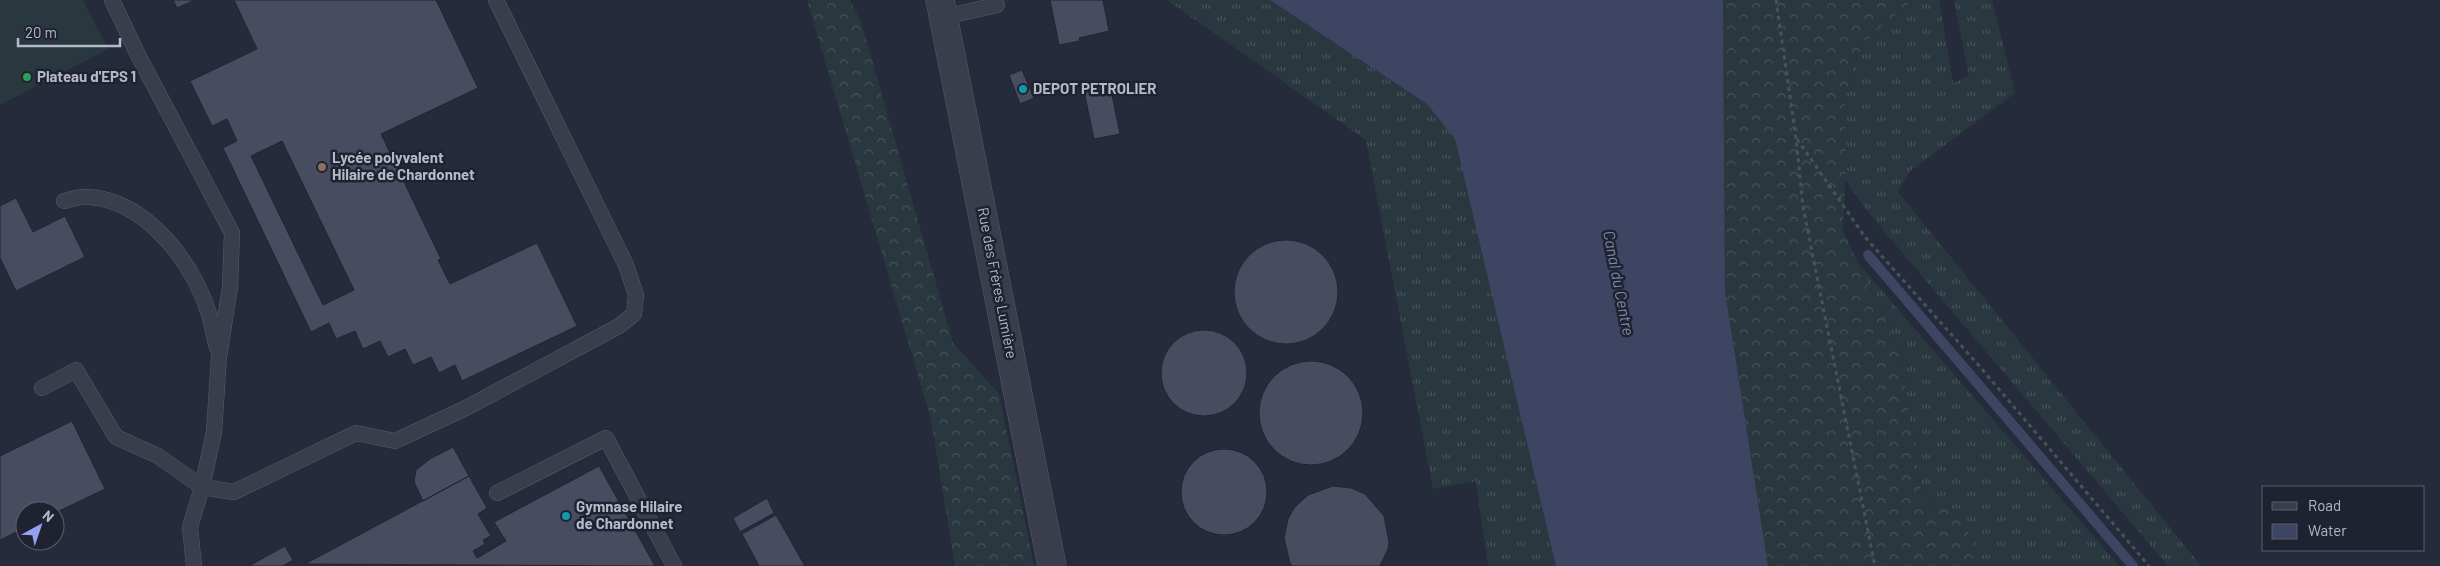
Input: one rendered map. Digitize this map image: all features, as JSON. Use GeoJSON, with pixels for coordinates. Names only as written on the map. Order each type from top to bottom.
{"type":"FeatureCollection","features":[{"type":"Feature","properties":{"kind":"street","name":"Rue des Frères Lumière"},"geometry":{"type":"LineString","coordinates":[[942,8],[1052,566]]}},
{"type":"Feature","properties":{"kind":"lane"},"geometry":{"type":"LineString","coordinates":[[112,0],[232,234],[230,286],[219,357],[214,432],[202,488],[190,527],[190,565]]}},
{"type":"Feature","properties":{"kind":"lane"},"geometry":{"type":"LineString","coordinates":[[42,388],[76,370],[116,437],[158,456],[202,488],[234,492],[356,433],[395,441],[466,408],[592,342],[619,326],[634,314],[636,295],[626,266],[496,0]]}},
{"type":"Feature","properties":{"kind":"lane"},"geometry":{"type":"LineString","coordinates":[[942,8],[997,5]]}},
{"type":"Feature","properties":{"kind":"lane"},"geometry":{"type":"LineString","coordinates":[[64,201],[89,196],[116,203],[146,219],[171,246],[193,278],[208,313],[219,357]]}},
{"type":"Feature","properties":{"kind":"lane"},"geometry":{"type":"LineString","coordinates":[[497,493],[606,438],[674,566]]}},
{"type":"Feature","properties":{"kind":"path"},"geometry":{"type":"LineString","coordinates":[[1776,0],[1796,138],[1803,207],[1875,566]]}},
{"type":"Feature","properties":{"kind":"path"},"geometry":{"type":"LineString","coordinates":[[1796,138],[1865,237],[1981,368],[2149,566]]}},
{"type":"Feature","properties":{"kind":"green space","name":"Plateau d'EPS 1"},"geometry":{"type":"Polygon","coordinates":[[[0,0],[83,0],[108,49],[0,105],[0,0]]]}},
{"type":"Feature","properties":{"kind":"green space"},"geometry":{"type":"Polygon","coordinates":[[[807,0],[850,0],[861,22],[953,343],[999,394],[1034,566],[955,566],[931,419],[807,0]]]}},
{"type":"Feature","properties":{"kind":"green space"},"geometry":{"type":"Polygon","coordinates":[[[1167,0],[1270,0],[1428,104],[1455,139],[1556,566],[1488,566],[1476,481],[1433,489],[1366,140],[1167,0]]]}},
{"type":"Feature","properties":{"kind":"green space"},"geometry":{"type":"Polygon","coordinates":[[[1723,0],[1912,0],[1865,41],[1850,77],[1844,110],[1846,155],[1843,231],[1900,352],[1922,500],[1961,513],[1976,552],[1977,566],[1768,566],[1725,291],[1723,0]]]}},
{"type":"Feature","properties":{"kind":"green space"},"geometry":{"type":"Polygon","coordinates":[[[1912,0],[1939,0],[1953,83],[1969,76],[1954,0],[1992,0],[2015,93],[1910,171],[1898,192],[2201,566],[2168,566],[1868,212],[1845,180],[1844,110],[1850,77],[1865,41],[1912,0]]]}},
{"type":"Feature","properties":{"kind":"green space"},"geometry":{"type":"Polygon","coordinates":[[[1858,263],[2119,566],[1977,566],[1976,552],[1961,513],[1922,500],[1900,352],[1858,263]]]}},
{"type":"Feature","properties":{"kind":"water","name":"Canal du Centre"},"geometry":{"type":"Polygon","coordinates":[[[1270,0],[1723,0],[1725,291],[1768,566],[1556,566],[1455,139],[1427,104],[1270,0]]]}},
{"type":"Feature","properties":{"kind":"building"},"geometry":{"type":"Polygon","coordinates":[[[173,0],[195,0],[177,8],[173,0]]]}},
{"type":"Feature","properties":{"kind":"building"},"geometry":{"type":"Polygon","coordinates":[[[234,0],[436,0],[478,88],[381,134],[441,259],[438,260],[450,284],[537,243],[577,326],[462,381],[455,365],[439,373],[431,357],[413,365],[405,349],[388,357],[380,341],[363,349],[355,331],[336,339],[329,323],[311,332],[223,148],[237,141],[227,119],[212,126],[190,81],[257,49],[234,0]],[[282,141],[251,156],[323,305],[354,290],[282,141]]]}},
{"type":"Feature","properties":{"kind":"building"},"geometry":{"type":"Polygon","coordinates":[[[1050,0],[1103,0],[1109,31],[1079,38],[1080,41],[1059,45],[1050,0]]]}},
{"type":"Feature","properties":{"kind":"building","name":"DEPOT PETROLIER"},"geometry":{"type":"Polygon","coordinates":[[[1022,70],[1034,98],[1020,104],[1009,75],[1022,70]]]}},
{"type":"Feature","properties":{"kind":"building"},"geometry":{"type":"Polygon","coordinates":[[[1110,85],[1120,134],[1094,139],[1084,91],[1110,85]]]}},
{"type":"Feature","properties":{"kind":"building"},"geometry":{"type":"Polygon","coordinates":[[[16,198],[33,232],[65,216],[85,257],[16,291],[0,258],[0,206],[16,198]]]}},
{"type":"Feature","properties":{"kind":"building"},"geometry":{"type":"Polygon","coordinates":[[[1286,240],[1306,244],[1323,255],[1334,272],[1338,292],[1334,312],[1323,329],[1306,340],[1286,344],[1266,340],[1249,329],[1238,312],[1234,292],[1238,272],[1249,255],[1266,244],[1286,240]]]}},
{"type":"Feature","properties":{"kind":"building"},"geometry":{"type":"Polygon","coordinates":[[[1204,330],[1220,334],[1234,343],[1243,357],[1247,373],[1243,389],[1234,403],[1220,412],[1204,416],[1188,412],[1174,403],[1165,389],[1161,373],[1165,357],[1174,343],[1188,334],[1204,330]]]}},
{"type":"Feature","properties":{"kind":"building"},"geometry":{"type":"Polygon","coordinates":[[[1311,361],[1331,365],[1348,376],[1359,393],[1363,413],[1359,433],[1348,450],[1331,461],[1311,465],[1291,461],[1274,450],[1263,433],[1259,413],[1263,393],[1274,376],[1291,365],[1311,361]]]}},
{"type":"Feature","properties":{"kind":"building"},"geometry":{"type":"Polygon","coordinates":[[[72,421],[105,489],[65,508],[65,501],[15,501],[15,533],[0,540],[0,456],[72,421]]]}},
{"type":"Feature","properties":{"kind":"building"},"geometry":{"type":"Polygon","coordinates":[[[453,447],[469,476],[423,501],[414,482],[416,470],[430,459],[453,447]]]}},
{"type":"Feature","properties":{"kind":"building"},"geometry":{"type":"Polygon","coordinates":[[[1224,449],[1240,453],[1254,462],[1263,476],[1267,492],[1263,508],[1254,522],[1240,531],[1224,535],[1208,531],[1194,522],[1185,508],[1181,492],[1185,476],[1194,462],[1208,453],[1224,449]]]}},
{"type":"Feature","properties":{"kind":"building","name":"Gymnase Hilaire de Chardonnet"},"geometry":{"type":"Polygon","coordinates":[[[599,466],[655,566],[305,564],[469,476],[487,508],[478,514],[491,536],[483,540],[485,544],[473,551],[477,558],[506,541],[494,522],[599,466]]]}},
{"type":"Feature","properties":{"kind":"building"},"geometry":{"type":"Polygon","coordinates":[[[1333,486],[1351,488],[1365,494],[1384,516],[1389,542],[1388,549],[1380,566],[1292,566],[1290,563],[1284,538],[1288,519],[1294,508],[1308,495],[1333,486]]]}},
{"type":"Feature","properties":{"kind":"building"},"geometry":{"type":"Polygon","coordinates":[[[767,498],[774,513],[740,532],[733,518],[767,498]]]}},
{"type":"Feature","properties":{"kind":"building"},"geometry":{"type":"Polygon","coordinates":[[[776,515],[805,566],[759,566],[742,534],[776,515]]]}},
{"type":"Feature","properties":{"kind":"building"},"geometry":{"type":"Polygon","coordinates":[[[285,546],[293,560],[283,566],[249,566],[285,546]]]}},
{"type":"Feature","properties":{"kind":"waterway"},"geometry":{"type":"LineString","coordinates":[[1868,255],[2133,566]]}},
{"type":"Feature","properties":{"kind":"place","name":"Plateau d'EPS 1"},"geometry":{"type":"Point","coordinates":[27,77]}},
{"type":"Feature","properties":{"kind":"place","name":"DEPOT PETROLIER"},"geometry":{"type":"Point","coordinates":[1023,89]}},
{"type":"Feature","properties":{"kind":"place","name":"Lycée polyvalent Hilaire de Chardonnet"},"geometry":{"type":"Point","coordinates":[322,167]}},
{"type":"Feature","properties":{"kind":"place","name":"Gymnase Hilaire de Chardonnet"},"geometry":{"type":"Point","coordinates":[566,516]}}]}
